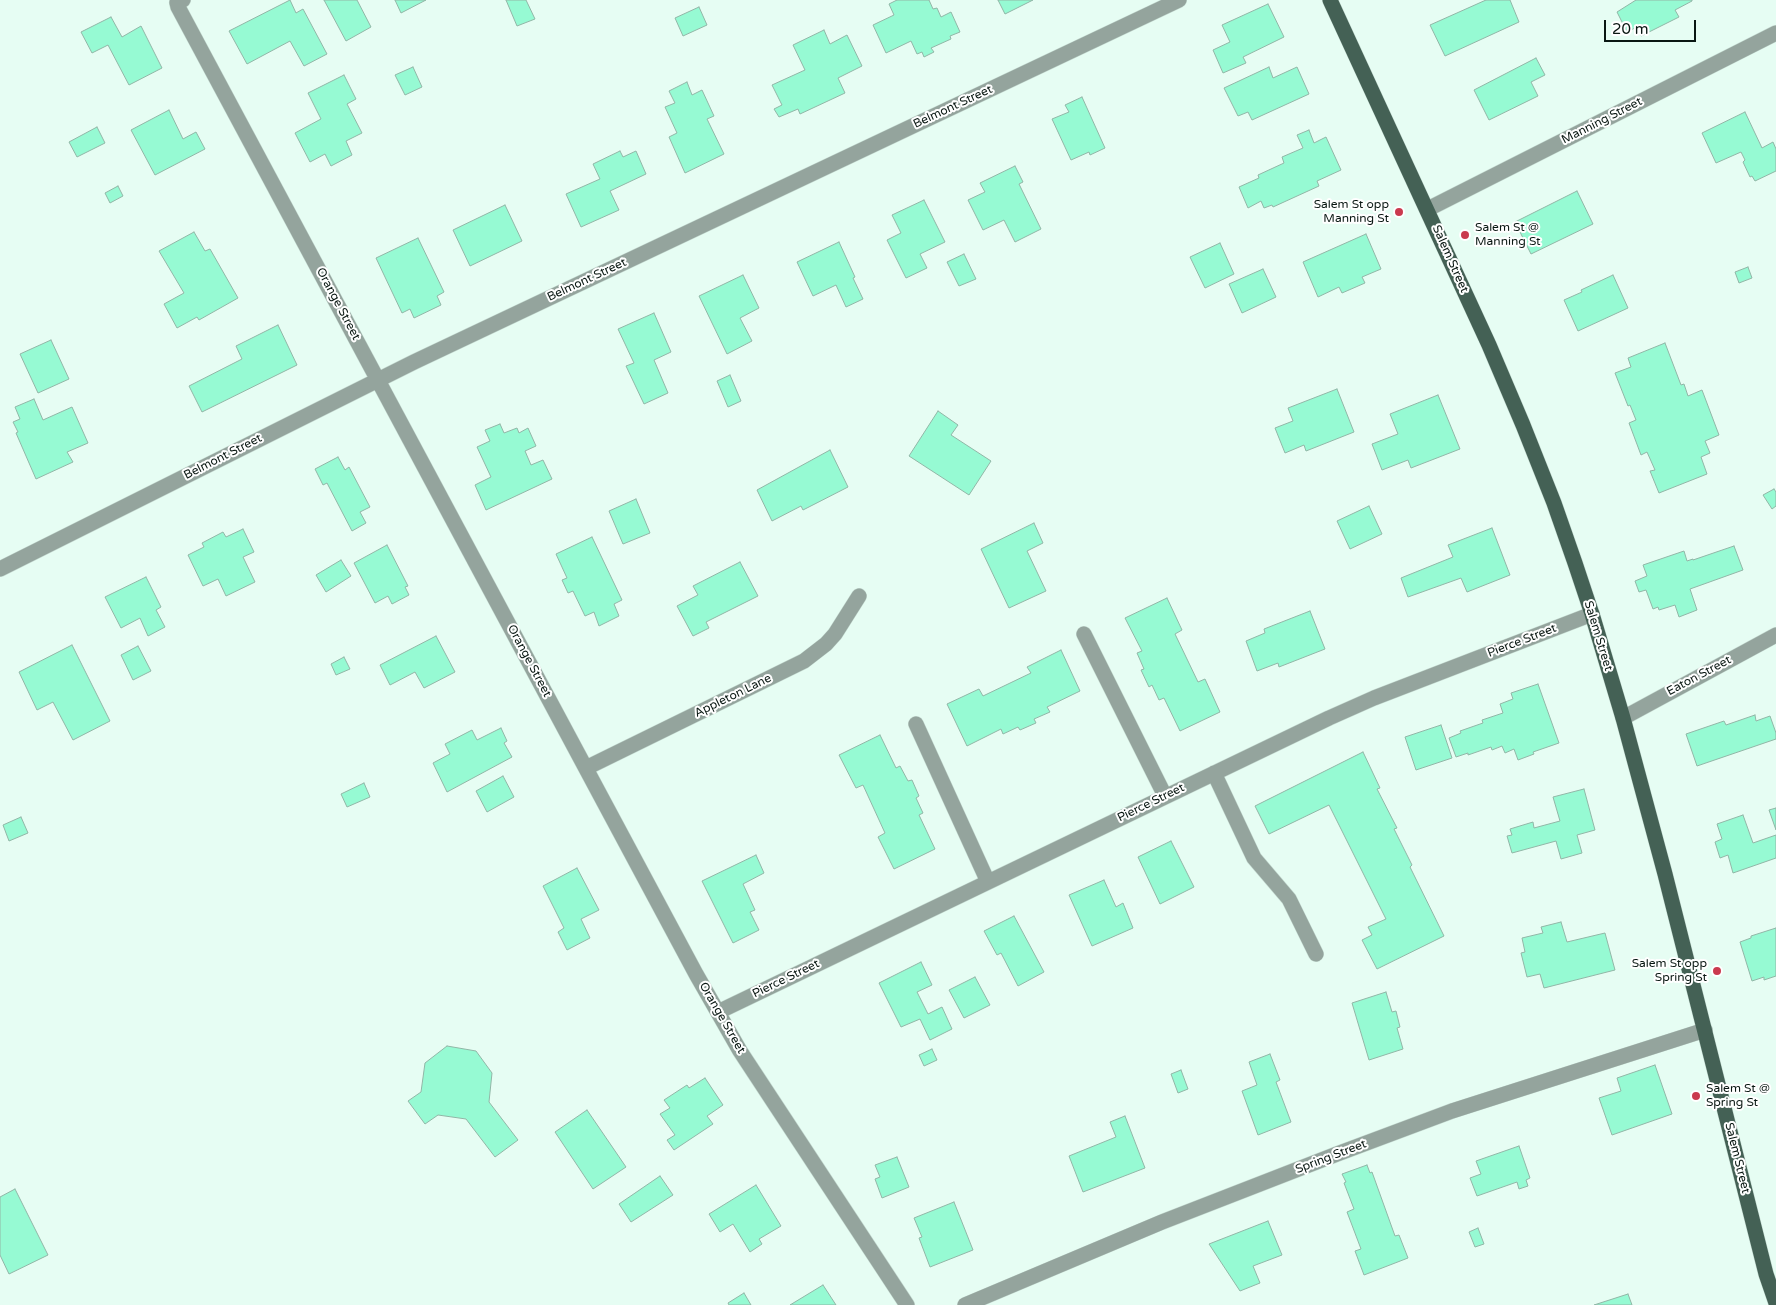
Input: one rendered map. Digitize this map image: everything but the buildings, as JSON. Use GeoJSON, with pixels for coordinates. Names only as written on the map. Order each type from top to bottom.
{"type":"FeatureCollection","features":[{"type":"Feature","properties":{"kind":"main road","name":"Salem Street"},"geometry":{"type":"LineString","coordinates":[[1330,0],[1428,209],[1523,425],[1554,503],[1592,614],[1623,718],[1665,874],[1766,1274],[1776,1303]]}},
{"type":"Feature","properties":{"kind":"street","name":"Belmont Street"},"geometry":{"type":"LineString","coordinates":[[0,569],[378,380],[1179,0]]}},
{"type":"Feature","properties":{"kind":"street","name":"Orange Street"},"geometry":{"type":"LineString","coordinates":[[180,1],[378,380],[718,1012],[740,1051],[906,1305]]}},
{"type":"Feature","properties":{"kind":"street","name":"Manning Street"},"geometry":{"type":"LineString","coordinates":[[1428,209],[1776,33]]}},
{"type":"Feature","properties":{"kind":"street","name":"Appleton Lane"},"geometry":{"type":"LineString","coordinates":[[586,768],[804,661],[826,644],[835,634],[858,596]]}},
{"type":"Feature","properties":{"kind":"street","name":"Pierce Street"},"geometry":{"type":"LineString","coordinates":[[718,1012],[1165,796],[1374,698],[1592,614]]}},
{"type":"Feature","properties":{"kind":"street"},"geometry":{"type":"LineString","coordinates":[[1084,634],[1165,796]]}},
{"type":"Feature","properties":{"kind":"street","name":"Eaton Street"},"geometry":{"type":"LineString","coordinates":[[1623,718],[1776,635]]}},
{"type":"Feature","properties":{"kind":"street"},"geometry":{"type":"LineString","coordinates":[[916,724],[988,882]]}},
{"type":"Feature","properties":{"kind":"street"},"geometry":{"type":"LineString","coordinates":[[1214,773],[1254,858],[1289,899],[1316,954]]}},
{"type":"Feature","properties":{"kind":"street","name":"Spring Street"},"geometry":{"type":"LineString","coordinates":[[965,1305],[1162,1222],[1355,1147],[1452,1111],[1705,1030]]}},
{"type":"Feature","properties":{"kind":"place","name":"Salem St opp Manning St"},"geometry":{"type":"Point","coordinates":[1399,212]}},
{"type":"Feature","properties":{"kind":"place","name":"Salem St @ Manning St"},"geometry":{"type":"Point","coordinates":[1465,235]}},
{"type":"Feature","properties":{"kind":"place","name":"Salem St opp Spring St"},"geometry":{"type":"Point","coordinates":[1717,971]}},
{"type":"Feature","properties":{"kind":"place","name":"Salem St @ Spring St"},"geometry":{"type":"Point","coordinates":[1696,1096]}}]}
